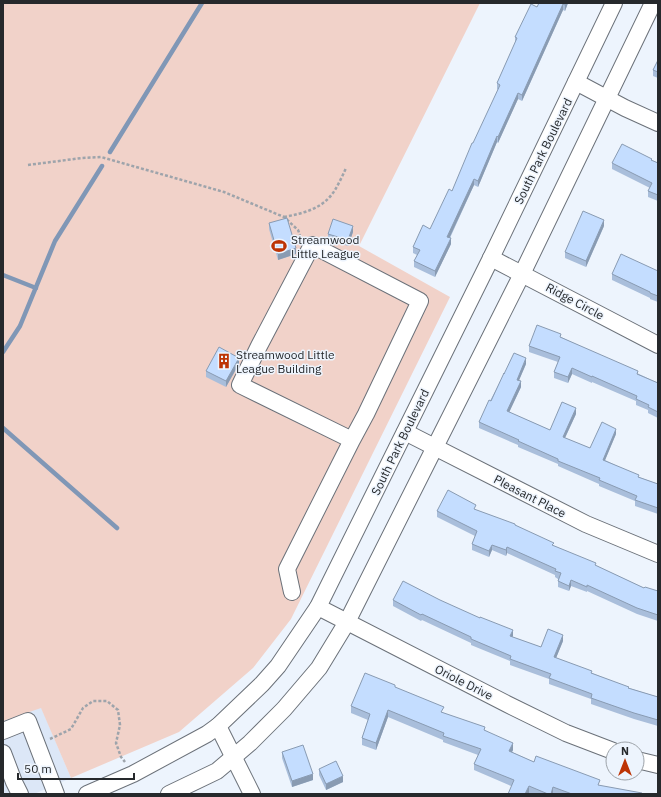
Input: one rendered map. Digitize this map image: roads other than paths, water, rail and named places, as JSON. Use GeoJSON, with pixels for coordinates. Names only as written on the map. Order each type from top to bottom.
{"type":"FeatureCollection","features":[{"type":"Feature","properties":{"kind":"street","name":"South Park Boulevard"},"geometry":{"type":"LineString","coordinates":[[87,794],[133,774],[207,734],[218,726],[237,710],[278,666],[318,607],[491,258],[614,3]]}},
{"type":"Feature","properties":{"kind":"street"},"geometry":{"type":"LineString","coordinates":[[169,794],[217,771],[250,743],[268,726],[307,682],[332,649],[522,274],[653,3]]}},
{"type":"Feature","properties":{"kind":"street"},"geometry":{"type":"LineString","coordinates":[[576,82],[658,123]]}},
{"type":"Feature","properties":{"kind":"street"},"geometry":{"type":"LineString","coordinates":[[292,592],[287,569],[366,414],[420,301],[312,245],[240,385],[352,440]]}},
{"type":"Feature","properties":{"kind":"street","name":"Ridge Circle"},"geometry":{"type":"LineString","coordinates":[[491,258],[658,345]]}},
{"type":"Feature","properties":{"kind":"street","name":"Pleasant Place"},"geometry":{"type":"LineString","coordinates":[[404,432],[586,524],[658,554]]}},
{"type":"Feature","properties":{"kind":"street","name":"Oriole Drive"},"geometry":{"type":"LineString","coordinates":[[318,607],[566,733],[605,748]]}},
{"type":"Feature","properties":{"kind":"street"},"geometry":{"type":"LineString","coordinates":[[3,730],[28,721],[56,794]]}},
{"type":"Feature","properties":{"kind":"street"},"geometry":{"type":"LineString","coordinates":[[218,726],[252,794]]}},
{"type":"Feature","properties":{"kind":"street"},"geometry":{"type":"LineString","coordinates":[[3,753],[20,794]]}},
{"type":"Feature","properties":{"kind":"street"},"geometry":{"type":"LineString","coordinates":[[645,762],[658,765]]}},
{"type":"Feature","properties":{"kind":"waterway"},"geometry":{"type":"LineString","coordinates":[[110,152],[202,3]]}},
{"type":"Feature","properties":{"kind":"waterway"},"geometry":{"type":"LineString","coordinates":[[3,352],[20,326],[55,241],[102,166]]}},
{"type":"Feature","properties":{"kind":"waterway"},"geometry":{"type":"LineString","coordinates":[[3,275],[36,288]]}},
{"type":"Feature","properties":{"kind":"waterway"},"geometry":{"type":"LineString","coordinates":[[3,428],[117,528]]}},
{"type":"Feature","properties":{"kind":"place","name":"Streamwood Little League"},"geometry":{"type":"Point","coordinates":[279,246]}},
{"type":"Feature","properties":{"kind":"place","name":"Streamwood Little League Building"},"geometry":{"type":"Point","coordinates":[224,361]}}]}
